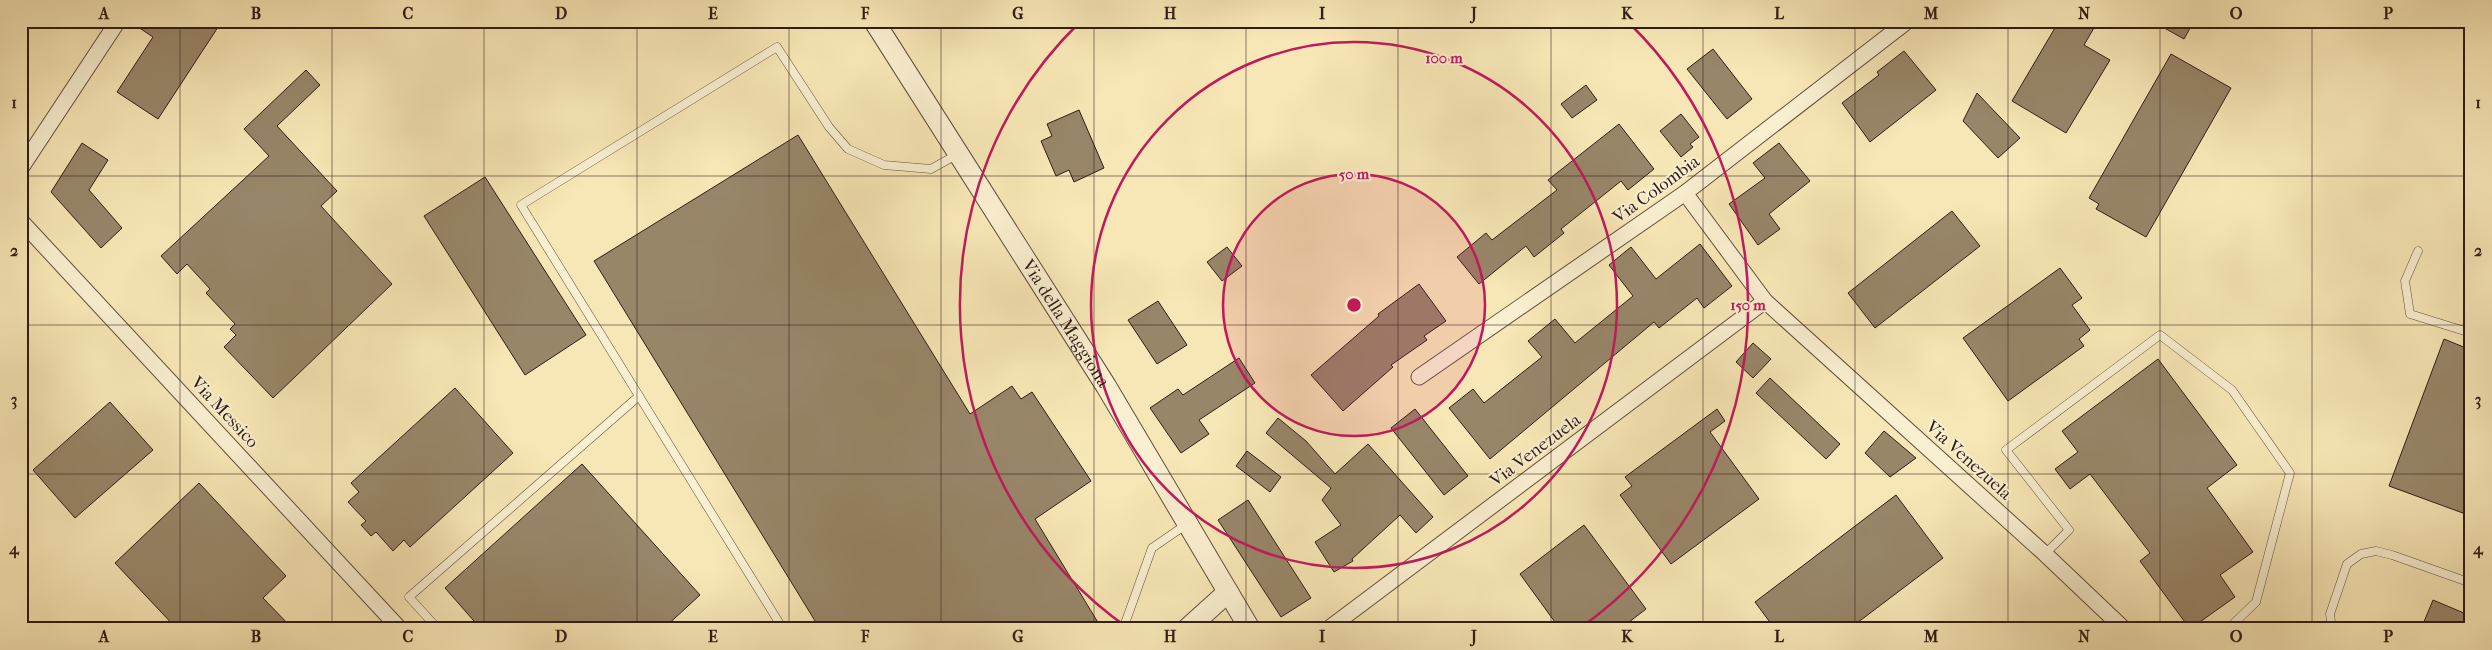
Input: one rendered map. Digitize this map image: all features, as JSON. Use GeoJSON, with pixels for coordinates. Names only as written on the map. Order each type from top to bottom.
{"type":"FeatureCollection","features":[{"type":"Feature","properties":{"kind":"street"},"geometry":{"type":"LineString","coordinates":[[21,168],[118,21]]}},
{"type":"Feature","properties":{"kind":"street","name":"Via della Maggiona"},"geometry":{"type":"LineString","coordinates":[[874,21],[1106,386],[1250,629]]}},
{"type":"Feature","properties":{"kind":"street","name":"Via Colombia"},"geometry":{"type":"LineString","coordinates":[[1419,378],[1685,193],[1905,23],[1903,21]]}},
{"type":"Feature","properties":{"kind":"street","name":"Via Venezuela"},"geometry":{"type":"LineString","coordinates":[[1685,193],[1765,301],[2045,554],[2124,629]]}},
{"type":"Feature","properties":{"kind":"street","name":"Via Messico"},"geometry":{"type":"LineString","coordinates":[[21,221],[400,629]]}},
{"type":"Feature","properties":{"kind":"street","name":"Via Venezuela"},"geometry":{"type":"LineString","coordinates":[[1328,629],[1765,301]]}},
{"type":"Feature","properties":{"kind":"street"},"geometry":{"type":"LineString","coordinates":[[1187,629],[1228,592]]}},
{"type":"Feature","properties":{"kind":"lane"},"geometry":{"type":"LineString","coordinates":[[783,629],[521,206],[777,47],[829,127],[848,149],[884,165],[931,169],[958,154]]}},
{"type":"Feature","properties":{"kind":"lane"},"geometry":{"type":"LineString","coordinates":[[2418,251],[2405,281],[2410,314],[2471,333]]}},
{"type":"Feature","properties":{"kind":"lane"},"geometry":{"type":"LineString","coordinates":[[2045,554],[2068,530],[2006,450],[2160,335],[2232,390],[2290,473],[2256,602],[2228,629]]}},
{"type":"Feature","properties":{"kind":"lane"},"geometry":{"type":"LineString","coordinates":[[438,629],[409,597],[639,396]]}},
{"type":"Feature","properties":{"kind":"lane"},"geometry":{"type":"LineString","coordinates":[[1123,629],[1152,548],[1188,524]]}},
{"type":"Feature","properties":{"kind":"lane"},"geometry":{"type":"LineString","coordinates":[[2332,629],[2330,614],[2347,564],[2360,554],[2376,551],[2392,555],[2471,583]]}},
{"type":"Feature","properties":{"kind":"building"},"geometry":{"type":"Polygon","coordinates":[[[129,21],[222,21],[158,119],[117,92],[153,37],[129,21]]]}},
{"type":"Feature","properties":{"kind":"building"},"geometry":{"type":"Polygon","coordinates":[[[2059,21],[2098,21],[2084,45],[2110,60],[2066,133],[2012,101],[2059,21]]]}},
{"type":"Feature","properties":{"kind":"building"},"geometry":{"type":"Polygon","coordinates":[[[2152,21],[2194,21],[2184,39],[2152,21]]]}},
{"type":"Feature","properties":{"kind":"building"},"geometry":{"type":"Polygon","coordinates":[[[1713,49],[1752,99],[1727,119],[1687,69],[1713,49]]]}},
{"type":"Feature","properties":{"kind":"building"},"geometry":{"type":"Polygon","coordinates":[[[1904,51],[1936,90],[1870,142],[1842,103],[1879,75],[1877,72],[1904,51]]]}},
{"type":"Feature","properties":{"kind":"building"},"geometry":{"type":"Polygon","coordinates":[[[2171,54],[2231,88],[2146,237],[2096,209],[2099,204],[2089,198],[2171,54]]]}},
{"type":"Feature","properties":{"kind":"building"},"geometry":{"type":"Polygon","coordinates":[[[306,70],[320,85],[277,126],[337,191],[321,206],[392,284],[273,398],[224,347],[236,335],[230,329],[235,324],[206,293],[210,289],[187,264],[177,274],[161,256],[269,156],[244,129],[306,70]]]}},
{"type":"Feature","properties":{"kind":"building"},"geometry":{"type":"Polygon","coordinates":[[[1586,85],[1597,100],[1572,118],[1561,104],[1586,85]]]}},
{"type":"Feature","properties":{"kind":"building"},"geometry":{"type":"Polygon","coordinates":[[[1977,93],[2020,138],[1998,158],[1963,121],[1977,93]]]}},
{"type":"Feature","properties":{"kind":"building"},"geometry":{"type":"Polygon","coordinates":[[[1079,110],[1104,168],[1074,182],[1069,170],[1056,176],[1041,141],[1052,136],[1047,124],[1079,110]]]}},
{"type":"Feature","properties":{"kind":"building"},"geometry":{"type":"Polygon","coordinates":[[[1681,114],[1699,137],[1690,144],[1693,147],[1681,157],[1660,131],[1681,114]]]}},
{"type":"Feature","properties":{"kind":"building"},"geometry":{"type":"Polygon","coordinates":[[[1619,124],[1654,169],[1628,190],[1621,181],[1561,229],[1564,233],[1534,257],[1526,246],[1479,284],[1457,257],[1486,233],[1492,240],[1557,190],[1548,180],[1619,124]]]}},
{"type":"Feature","properties":{"kind":"building"},"geometry":{"type":"Polygon","coordinates":[[[798,135],[970,414],[1012,386],[1021,399],[1032,392],[1091,481],[1035,519],[1102,629],[820,629],[594,261],[798,135]]]}},
{"type":"Feature","properties":{"kind":"building"},"geometry":{"type":"Polygon","coordinates":[[[82,143],[108,160],[89,190],[122,228],[101,248],[51,192],[82,143]]]}},
{"type":"Feature","properties":{"kind":"building"},"geometry":{"type":"Polygon","coordinates":[[[1779,143],[1810,181],[1769,214],[1780,229],[1758,245],[1729,204],[1765,178],[1753,163],[1779,143]]]}},
{"type":"Feature","properties":{"kind":"building"},"geometry":{"type":"Polygon","coordinates":[[[485,177],[586,335],[525,375],[424,216],[485,177]]]}},
{"type":"Feature","properties":{"kind":"building"},"geometry":{"type":"Polygon","coordinates":[[[1952,211],[1980,246],[1875,328],[1848,293],[1952,211]]]}},
{"type":"Feature","properties":{"kind":"building"},"geometry":{"type":"Polygon","coordinates":[[[1700,244],[1732,286],[1704,308],[1697,298],[1659,328],[1654,322],[1490,459],[1449,408],[1473,389],[1484,403],[1542,357],[1528,341],[1555,319],[1575,343],[1633,296],[1609,265],[1631,247],[1656,279],[1700,244]]]}},
{"type":"Feature","properties":{"kind":"building"},"geometry":{"type":"Polygon","coordinates":[[[1227,247],[1242,266],[1222,281],[1207,262],[1227,247]]]}},
{"type":"Feature","properties":{"kind":"building"},"geometry":{"type":"Polygon","coordinates":[[[2060,268],[2082,298],[2072,305],[2090,330],[2079,339],[2084,346],[2008,401],[1963,338],[2060,268]]]}},
{"type":"Feature","properties":{"kind":"building"},"geometry":{"type":"Polygon","coordinates":[[[1419,284],[1446,321],[1424,336],[1427,340],[1391,365],[1393,367],[1343,411],[1311,375],[1379,316],[1378,314],[1419,284]]]}},
{"type":"Feature","properties":{"kind":"building"},"geometry":{"type":"Polygon","coordinates":[[[1158,301],[1187,345],[1157,364],[1128,320],[1158,301]]]}},
{"type":"Feature","properties":{"kind":"building"},"geometry":{"type":"Polygon","coordinates":[[[2444,339],[2471,350],[2471,516],[2389,486],[2444,339]]]}},
{"type":"Feature","properties":{"kind":"building"},"geometry":{"type":"Polygon","coordinates":[[[1753,343],[1771,359],[1753,378],[1736,362],[1753,343]]]}},
{"type":"Feature","properties":{"kind":"building"},"geometry":{"type":"Polygon","coordinates":[[[1239,358],[1255,383],[1199,420],[1209,434],[1181,453],[1150,408],[1178,389],[1183,395],[1239,358]]]}},
{"type":"Feature","properties":{"kind":"building"},"geometry":{"type":"Polygon","coordinates":[[[2158,359],[2237,465],[2207,488],[2253,552],[2220,575],[2235,597],[2190,629],[2140,561],[2150,553],[2090,474],[2070,489],[2055,469],[2078,452],[2062,431],[2158,359]]]}},
{"type":"Feature","properties":{"kind":"building"},"geometry":{"type":"Polygon","coordinates":[[[1770,378],[1840,444],[1826,459],[1756,393],[1770,378]]]}},
{"type":"Feature","properties":{"kind":"building"},"geometry":{"type":"Polygon","coordinates":[[[455,388],[513,453],[410,547],[404,540],[393,551],[376,532],[371,536],[361,525],[366,521],[348,502],[359,492],[351,483],[455,388]]]}},
{"type":"Feature","properties":{"kind":"building"},"geometry":{"type":"Polygon","coordinates":[[[110,402],[153,450],[75,518],[33,470],[110,402]]]}},
{"type":"Feature","properties":{"kind":"building"},"geometry":{"type":"Polygon","coordinates":[[[1415,409],[1468,476],[1444,495],[1391,428],[1415,409]]]}},
{"type":"Feature","properties":{"kind":"building"},"geometry":{"type":"Polygon","coordinates":[[[1717,409],[1725,421],[1710,432],[1759,499],[1671,564],[1620,495],[1632,486],[1625,477],[1717,409]]]}},
{"type":"Feature","properties":{"kind":"building"},"geometry":{"type":"Polygon","coordinates":[[[1278,418],[1306,441],[1335,474],[1368,444],[1433,517],[1416,533],[1400,515],[1352,559],[1353,561],[1334,572],[1315,542],[1341,525],[1322,500],[1331,488],[1266,433],[1278,418]]]}},
{"type":"Feature","properties":{"kind":"building"},"geometry":{"type":"Polygon","coordinates":[[[1884,431],[1916,458],[1890,477],[1865,453],[1884,431]]]}},
{"type":"Feature","properties":{"kind":"building"},"geometry":{"type":"Polygon","coordinates":[[[1247,451],[1281,477],[1270,492],[1236,466],[1247,451]]]}},
{"type":"Feature","properties":{"kind":"building"},"geometry":{"type":"Polygon","coordinates":[[[582,464],[700,595],[663,629],[481,629],[445,588],[582,464]]]}},
{"type":"Feature","properties":{"kind":"building"},"geometry":{"type":"Polygon","coordinates":[[[199,483],[286,576],[263,598],[293,629],[177,629],[115,563],[199,483]]]}},
{"type":"Feature","properties":{"kind":"building"},"geometry":{"type":"Polygon","coordinates":[[[1896,495],[1943,558],[1849,629],[1775,629],[1755,602],[1896,495]]]}},
{"type":"Feature","properties":{"kind":"building"},"geometry":{"type":"Polygon","coordinates":[[[1248,500],[1311,598],[1281,617],[1218,520],[1248,500]]]}},
{"type":"Feature","properties":{"kind":"building"},"geometry":{"type":"Polygon","coordinates":[[[1584,525],[1646,609],[1620,629],[1560,629],[1520,574],[1584,525]]]}},
{"type":"Feature","properties":{"kind":"building"},"geometry":{"type":"Polygon","coordinates":[[[2433,600],[2471,616],[2471,629],[2421,629],[2433,600]]]}}]}
